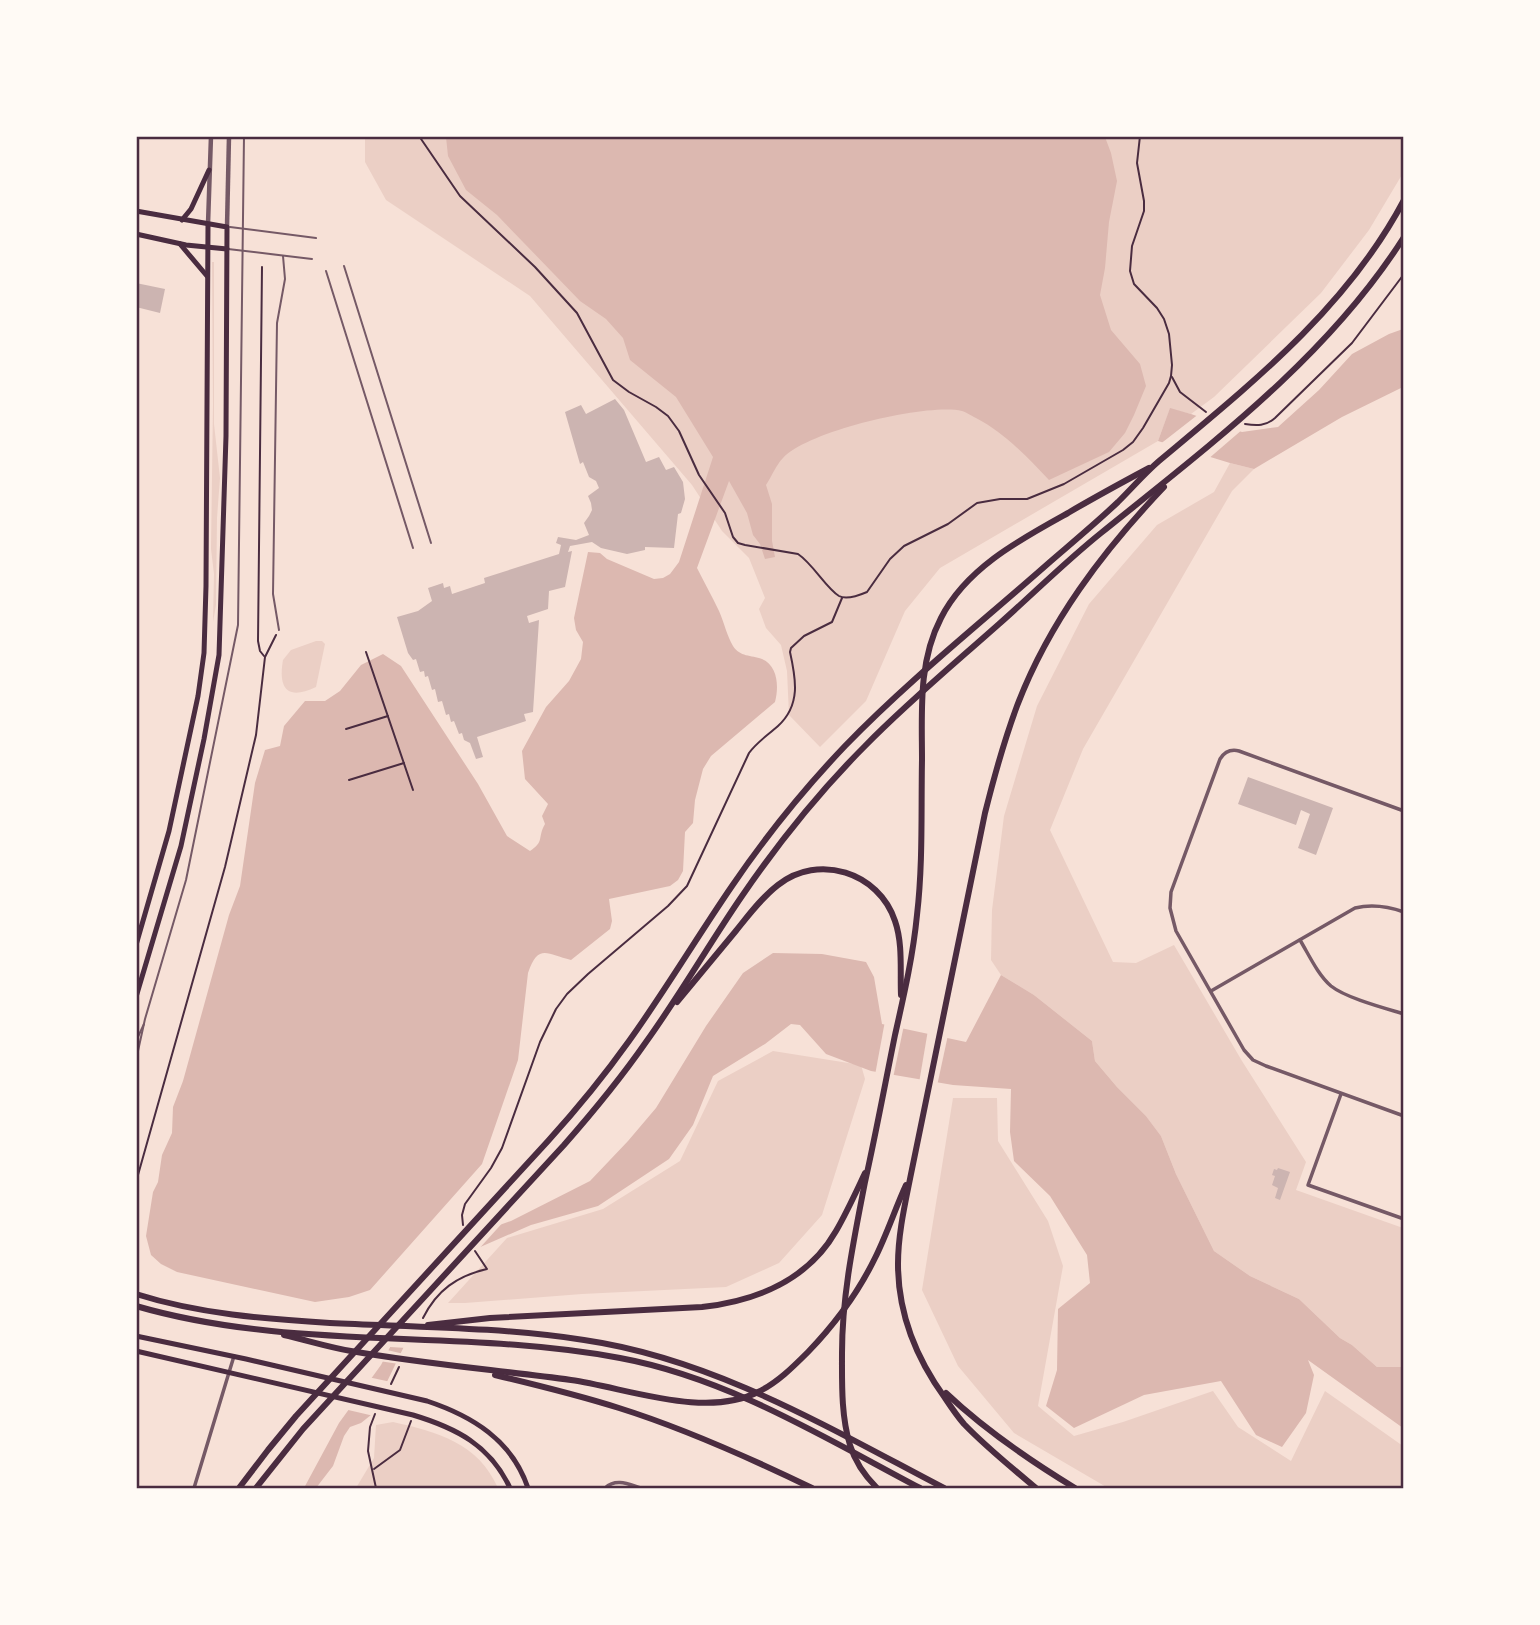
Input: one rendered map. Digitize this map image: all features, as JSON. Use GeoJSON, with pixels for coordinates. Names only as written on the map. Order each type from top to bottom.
{"type":"FeatureCollection","features":[{"type":"Feature","properties":{"kind":"highway"},"geometry":{"type":"LineString","coordinates":[[239,1489],[308,1402],[548,1141],[603,1077],[636,1033],[750,861],[819,775],[889,704],[1118,502],[1155,464],[1285,352],[1335,299],[1372,251],[1404,200]]}},
{"type":"Feature","properties":{"kind":"highway"},"geometry":{"type":"LineString","coordinates":[[654,1031],[759,872],[800,818],[842,770],[909,704],[1081,550],[1180,470],[1290,372],[1346,314],[1376,278],[1404,237]]}},
{"type":"Feature","properties":{"kind":"highway"},"geometry":{"type":"LineString","coordinates":[[877,1489],[857,1462],[846,1432],[842,1387],[844,1309],[849,1268],[916,928],[922,845],[922,697],[931,640],[942,615],[969,579],[1040,528],[1155,464]]}},
{"type":"Feature","properties":{"kind":"highway"},"geometry":{"type":"LineString","coordinates":[[1036,1489],[962,1421],[920,1359],[910,1335],[900,1292],[899,1242],[985,813],[1004,743],[1024,688],[1059,620],[1088,576],[1125,530],[1180,470]]}},
{"type":"Feature","properties":{"kind":"highway"},"geometry":{"type":"LineString","coordinates":[[256,1489],[303,1429],[558,1152],[764,897],[779,883],[814,869],[835,869],[858,877],[875,889],[888,904],[896,923],[901,1006]]}},
{"type":"Feature","properties":{"kind":"highway"},"geometry":{"type":"LineString","coordinates":[[409,1327],[490,1318],[702,1307],[734,1302],[769,1291],[800,1272],[828,1244],[869,1165]]}},
{"type":"Feature","properties":{"kind":"highway"},"geometry":{"type":"LineString","coordinates":[[265,1330],[348,1351],[469,1369],[571,1380],[693,1402],[721,1402],[745,1397],[765,1388],[790,1369],[828,1331],[854,1296],[875,1258],[911,1174]]}},
{"type":"Feature","properties":{"kind":"highway"},"geometry":{"type":"LineString","coordinates":[[136,1294],[180,1305],[253,1317],[557,1336],[606,1343],[661,1356],[718,1375],[744,1387],[944,1489]]}},
{"type":"Feature","properties":{"kind":"highway"},"geometry":{"type":"LineString","coordinates":[[136,1306],[201,1322],[265,1330],[533,1346],[623,1359],[673,1371],[729,1392],[790,1420],[920,1489]]}},
{"type":"Feature","properties":{"kind":"highway"},"geometry":{"type":"LineString","coordinates":[[469,1369],[583,1397],[634,1413],[712,1443],[812,1489]]}},
{"type":"Feature","properties":{"kind":"highway"},"geometry":{"type":"LineString","coordinates":[[934,1382],[992,1433],[1075,1489]]}},
{"type":"Feature","properties":{"kind":"main road"},"geometry":{"type":"LineString","coordinates":[[183,220],[209,170]]}},
{"type":"Feature","properties":{"kind":"main road"},"geometry":{"type":"LineString","coordinates":[[136,211],[227,227],[225,470],[219,655],[181,846],[136,998]]}},
{"type":"Feature","properties":{"kind":"main road"},"geometry":{"type":"LineString","coordinates":[[136,945],[169,831],[198,696],[204,653],[208,225]]}},
{"type":"Feature","properties":{"kind":"main road"},"geometry":{"type":"LineString","coordinates":[[136,234],[180,244],[227,249]]}},
{"type":"Feature","properties":{"kind":"main road"},"geometry":{"type":"LineString","coordinates":[[180,244],[207,276]]}},
{"type":"Feature","properties":{"kind":"main road"},"geometry":{"type":"LineString","coordinates":[[136,1336],[344,1381],[443,1406],[480,1424],[497,1439],[519,1468],[528,1489]]}},
{"type":"Feature","properties":{"kind":"main road"},"geometry":{"type":"LineString","coordinates":[[136,1351],[413,1415],[449,1427],[468,1438],[494,1461],[510,1489]]}},
{"type":"Feature","properties":{"kind":"street"},"geometry":{"type":"LineString","coordinates":[[208,225],[211,136]]}},
{"type":"Feature","properties":{"kind":"street"},"geometry":{"type":"LineString","coordinates":[[227,227],[229,136]]}},
{"type":"Feature","properties":{"kind":"street"},"geometry":{"type":"LineString","coordinates":[[1404,811],[1230,750],[1220,759],[1170,899],[1171,916],[1176,931],[1244,1050],[1253,1060],[1404,1116]]}},
{"type":"Feature","properties":{"kind":"street"},"geometry":{"type":"LineString","coordinates":[[1211,991],[1355,908],[1370,905],[1404,912]]}},
{"type":"Feature","properties":{"kind":"street"},"geometry":{"type":"LineString","coordinates":[[1300,940],[1331,986],[1345,994],[1404,1014]]}},
{"type":"Feature","properties":{"kind":"street"},"geometry":{"type":"LineString","coordinates":[[1341,1094],[1308,1185],[1404,1219]]}},
{"type":"Feature","properties":{"kind":"street"},"geometry":{"type":"LineString","coordinates":[[194,1489],[234,1356]]}},
{"type":"Feature","properties":{"kind":"street"},"geometry":{"type":"LineString","coordinates":[[605,1489],[608,1485],[621,1482],[641,1489]]}},
{"type":"Feature","properties":{"kind":"lane"},"geometry":{"type":"LineString","coordinates":[[136,1060],[145,1019],[186,880],[238,625],[244,136]]}},
{"type":"Feature","properties":{"kind":"lane"},"geometry":{"type":"LineString","coordinates":[[227,227],[316,238]]}},
{"type":"Feature","properties":{"kind":"lane"},"geometry":{"type":"LineString","coordinates":[[227,249],[312,259]]}},
{"type":"Feature","properties":{"kind":"lane"},"geometry":{"type":"LineString","coordinates":[[279,630],[272,594],[278,323],[284,283],[283,256]]}},
{"type":"Feature","properties":{"kind":"lane"},"geometry":{"type":"LineString","coordinates":[[344,266],[431,543]]}},
{"type":"Feature","properties":{"kind":"lane"},"geometry":{"type":"LineString","coordinates":[[326,271],[413,548]]}},
{"type":"Feature","properties":{"kind":"lane"},"geometry":{"type":"LineString","coordinates":[[136,1041],[145,1019]]}},
{"type":"Feature","properties":{"kind":"path"},"geometry":{"type":"LineString","coordinates":[[419,136],[460,196],[535,267],[577,313],[613,380],[668,416],[679,431],[699,475],[725,513],[733,537],[738,543],[790,552],[803,557],[842,597],[867,592],[897,551],[948,524],[974,504],[988,500],[1032,498],[1113,457],[1140,433],[1171,376],[1172,365],[1170,338],[1164,319],[1133,284],[1130,271],[1132,246],[1144,211],[1137,163],[1140,136]]}},
{"type":"Feature","properties":{"kind":"path"},"geometry":{"type":"LineString","coordinates":[[262,267],[258,641],[260,651],[265,657]]}},
{"type":"Feature","properties":{"kind":"path"},"geometry":{"type":"LineString","coordinates":[[1171,376],[1180,392]]}},
{"type":"Feature","properties":{"kind":"path"},"geometry":{"type":"LineString","coordinates":[[463,1228],[464,1204],[491,1168],[502,1148],[550,1019],[574,987],[668,906],[690,883],[749,754],[792,707],[796,686],[790,648],[804,636],[832,622],[842,597]]}},
{"type":"Feature","properties":{"kind":"path"},"geometry":{"type":"LineString","coordinates":[[136,1182],[231,841],[256,735],[265,657],[273,639]]}},
{"type":"Feature","properties":{"kind":"path"},"geometry":{"type":"LineString","coordinates":[[366,652],[413,790]]}},
{"type":"Feature","properties":{"kind":"path"},"geometry":{"type":"LineString","coordinates":[[346,729],[388,716]]}},
{"type":"Feature","properties":{"kind":"path"},"geometry":{"type":"LineString","coordinates":[[349,780],[404,763]]}},
{"type":"Feature","properties":{"kind":"path"},"geometry":{"type":"LineString","coordinates":[[461,1278],[487,1269],[481,1259]]}},
{"type":"Feature","properties":{"kind":"path"},"geometry":{"type":"LineString","coordinates":[[373,1470],[400,1450],[413,1415]]}},
{"type":"Feature","properties":{"kind":"path"},"geometry":{"type":"LineString","coordinates":[[368,1451],[376,1489]]}},
{"type":"Feature","properties":{"kind":"shaded area"},"geometry":{"type":"Polygon","coordinates":[[[1403,136],[1403,173],[1369,230],[1321,293],[1214,397],[1191,414],[1170,409],[1158,441],[940,568],[905,611],[866,701],[820,747],[789,715],[787,671],[781,645],[766,628],[759,609],[765,598],[749,558],[722,531],[692,485],[530,296],[386,200],[365,162],[365,137],[1403,136]]]}},
{"type":"Feature","properties":{"kind":"shaded area"},"geometry":{"type":"Polygon","coordinates":[[[446,137],[1105,137],[1117,181],[1100,295],[1111,330],[1140,364],[1146,386],[1125,433],[1109,452],[1049,480],[1006,438],[962,411],[923,411],[897,415],[817,438],[783,458],[766,485],[772,504],[775,557],[765,559],[760,544],[753,535],[747,513],[729,481],[697,568],[733,646],[739,652],[767,662],[774,672],[777,684],[775,702],[711,756],[703,769],[695,800],[693,823],[685,832],[683,871],[678,880],[670,886],[609,899],[612,921],[610,929],[571,960],[544,953],[536,957],[528,973],[518,1060],[482,1164],[370,1290],[349,1297],[315,1302],[177,1272],[151,1255],[146,1236],[162,1155],[172,1133],[173,1107],[183,1081],[229,915],[240,886],[255,783],[265,750],[280,746],[284,726],[305,701],[325,701],[340,691],[361,665],[383,654],[401,666],[478,784],[507,836],[530,851],[535,848],[545,824],[542,816],[548,804],[525,779],[522,751],[546,707],[569,681],[581,659],[583,642],[576,630],[574,618],[588,552],[600,553],[607,559],[654,579],[670,574],[679,562],[713,457],[676,397],[630,360],[623,338],[606,319],[580,301],[497,215],[466,190],[448,156],[446,137]]]}},
{"type":"Feature","properties":{"kind":"shaded area"},"geometry":{"type":"Polygon","coordinates":[[[212,262],[214,424],[220,478],[216,605],[213,622],[214,574],[211,549],[212,262]]]}},
{"type":"Feature","properties":{"kind":"shaded area"},"geometry":{"type":"Polygon","coordinates":[[[1403,329],[1403,387],[1342,417],[1254,469],[1158,441],[1170,408],[1242,432],[1278,427],[1319,390],[1352,354],[1403,329]]]}},
{"type":"Feature","properties":{"kind":"shaded area"},"geometry":{"type":"Polygon","coordinates":[[[1230,463],[1254,469],[1232,491],[1083,749],[1050,830],[1113,962],[1136,963],[1174,945],[1242,1061],[1306,1162],[1296,1190],[1403,1228],[1403,1367],[1377,1367],[1340,1338],[1299,1299],[1250,1276],[1214,1251],[1176,1174],[1161,1136],[1095,1061],[1092,1041],[1034,995],[1001,975],[991,960],[992,910],[1004,816],[1037,706],[1089,604],[1157,525],[1214,492],[1230,463]]]}},
{"type":"Feature","properties":{"kind":"shaded area"},"geometry":{"type":"Polygon","coordinates":[[[316,641],[325,644],[316,687],[298,693],[291,692],[284,685],[282,678],[283,660],[291,650],[316,641]]]}},
{"type":"Feature","properties":{"kind":"shaded area"},"geometry":{"type":"Polygon","coordinates":[[[773,953],[822,954],[866,962],[874,977],[882,1024],[966,1042],[1001,975],[1034,995],[1092,1041],[1095,1061],[1161,1136],[1176,1174],[1214,1251],[1250,1276],[1299,1299],[1340,1338],[1377,1367],[1403,1367],[1403,1428],[1308,1360],[1314,1375],[1306,1413],[1282,1447],[1256,1435],[1221,1381],[1144,1395],[1074,1428],[1046,1406],[1057,1370],[1058,1309],[1090,1283],[1087,1255],[1050,1196],[1014,1161],[1010,1132],[1011,1089],[953,1085],[871,1071],[826,1054],[800,1025],[791,1024],[765,1044],[713,1076],[693,1125],[669,1159],[598,1206],[531,1225],[478,1248],[422,1309],[371,1415],[350,1427],[333,1466],[316,1488],[304,1488],[339,1423],[381,1365],[415,1298],[477,1233],[511,1221],[590,1181],[656,1108],[706,1026],[743,973],[773,953]]]}},
{"type":"Feature","properties":{"kind":"shaded area"},"geometry":{"type":"Polygon","coordinates":[[[773,1051],[861,1065],[865,1079],[822,1215],[779,1263],[726,1287],[448,1303],[507,1238],[603,1209],[680,1161],[718,1081],[773,1051]]]}},
{"type":"Feature","properties":{"kind":"shaded area"},"geometry":{"type":"Polygon","coordinates":[[[953,1098],[997,1098],[998,1141],[1048,1221],[1063,1266],[1038,1406],[1074,1436],[1213,1391],[1238,1427],[1291,1461],[1325,1391],[1403,1446],[1403,1488],[1108,1488],[1014,1433],[958,1366],[922,1290],[953,1098]]]}},
{"type":"Feature","properties":{"kind":"shaded area"},"geometry":{"type":"Polygon","coordinates":[[[393,1422],[441,1435],[468,1450],[490,1473],[498,1488],[356,1488],[374,1458],[376,1425],[393,1422]]]}},
{"type":"Feature","properties":{"kind":"pier"},"geometry":{"type":"Polygon","coordinates":[[[1200,413],[1243,429],[1207,460],[1159,445],[1200,413]]]}},
{"type":"Feature","properties":{"kind":"pier"},"geometry":{"type":"Polygon","coordinates":[[[885,1021],[904,1025],[893,1078],[875,1075],[885,1021]]]}},
{"type":"Feature","properties":{"kind":"pier"},"geometry":{"type":"Polygon","coordinates":[[[928,1030],[948,1035],[937,1086],[919,1083],[928,1030]]]}},
{"type":"Feature","properties":{"kind":"pier"},"geometry":{"type":"Polygon","coordinates":[[[506,1219],[419,1315],[423,1315],[407,1348],[390,1347],[387,1350],[404,1354],[399,1364],[379,1361],[412,1296],[475,1230],[506,1219]]]}},
{"type":"Feature","properties":{"kind":"pier"},"geometry":{"type":"Polygon","coordinates":[[[368,1377],[391,1382],[374,1416],[344,1409],[368,1377]]]}},
{"type":"Feature","properties":{"kind":"building"},"geometry":{"type":"Polygon","coordinates":[[[136,283],[165,289],[160,313],[136,307],[136,283]]]}},
{"type":"Feature","properties":{"kind":"building"},"geometry":{"type":"Polygon","coordinates":[[[615,399],[624,410],[646,462],[659,457],[666,470],[674,467],[683,482],[685,499],[681,513],[678,514],[674,548],[645,547],[645,550],[627,554],[601,548],[592,542],[570,546],[568,552],[572,551],[565,587],[549,591],[548,609],[527,616],[529,623],[539,620],[533,712],[524,714],[526,721],[477,737],[483,757],[476,759],[470,743],[464,740],[462,733],[459,734],[449,714],[446,715],[442,701],[438,702],[428,676],[425,677],[424,671],[420,672],[416,659],[413,660],[408,653],[397,617],[418,611],[432,601],[428,588],[443,583],[444,588],[450,586],[452,594],[485,583],[484,578],[559,554],[561,545],[556,543],[558,537],[576,540],[589,535],[584,523],[592,510],[588,496],[599,488],[596,481],[589,477],[583,462],[580,464],[565,412],[581,405],[586,414],[615,399]]]}},
{"type":"Feature","properties":{"kind":"building"},"geometry":{"type":"Polygon","coordinates":[[[1248,777],[1333,808],[1316,855],[1298,848],[1310,814],[1301,810],[1296,825],[1238,804],[1248,777]]]}},
{"type":"Feature","properties":{"kind":"building"},"geometry":{"type":"Polygon","coordinates":[[[1274,1169],[1290,1172],[1280,1200],[1275,1198],[1278,1188],[1272,1185],[1274,1169]]]}}]}
